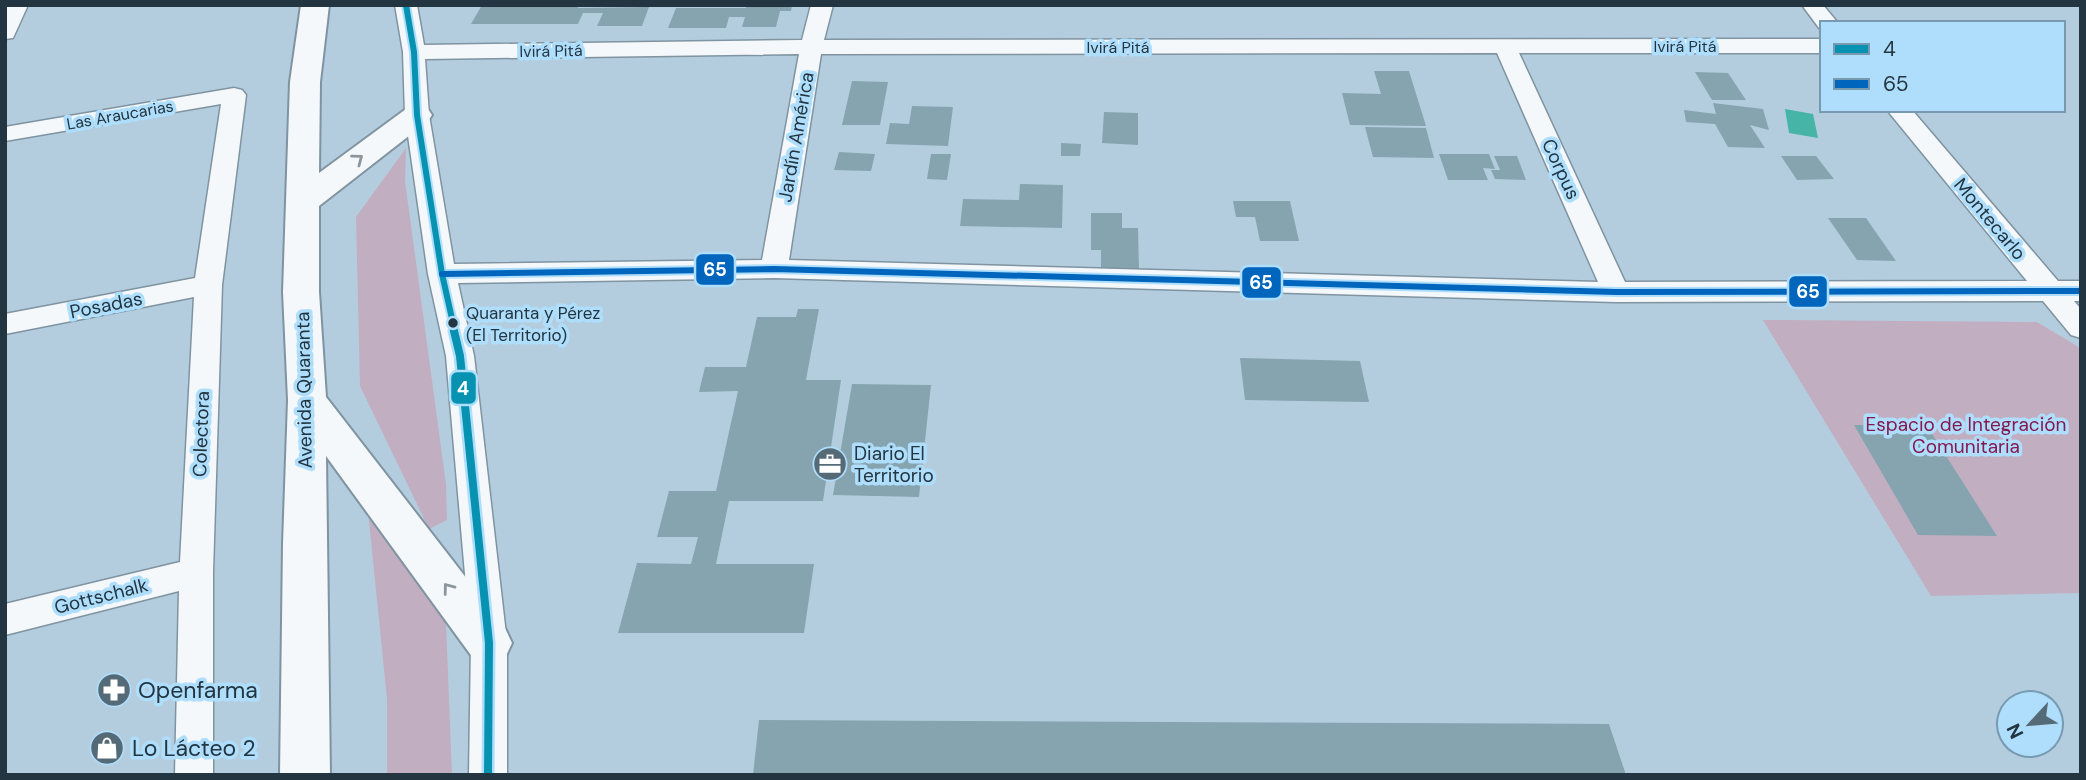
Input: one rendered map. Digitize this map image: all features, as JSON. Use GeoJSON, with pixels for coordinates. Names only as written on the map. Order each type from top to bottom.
{"type":"FeatureCollection","features":[{"type":"Feature","properties":{"kind":"highway","name":"Avenida Quaranta"},"geometry":{"type":"LineString","coordinates":[[305,775],[304,544],[307,400],[301,292],[305,82],[315,5]]}},
{"type":"Feature","properties":{"kind":"highway"},"geometry":{"type":"LineString","coordinates":[[304,201],[417,115]]}},
{"type":"Feature","properties":{"kind":"highway"},"geometry":{"type":"LineString","coordinates":[[307,400],[489,643]]}},
{"type":"Feature","properties":{"kind":"street"},"geometry":{"type":"LineString","coordinates":[[5,33],[18,5]]}},
{"type":"Feature","properties":{"kind":"street"},"geometry":{"type":"LineString","coordinates":[[406,5],[414,52],[417,115],[442,274],[460,356],[489,643],[488,775]]}},
{"type":"Feature","properties":{"kind":"street","name":"Jardín América"},"geometry":{"type":"LineString","coordinates":[[774,269],[811,47],[822,5]]}},
{"type":"Feature","properties":{"kind":"street"},"geometry":{"type":"LineString","coordinates":[[1812,5],[1825,21]]}},
{"type":"Feature","properties":{"kind":"street","name":"Ivirá Pitá"},"geometry":{"type":"LineString","coordinates":[[414,52],[811,47],[1820,46]]}},
{"type":"Feature","properties":{"kind":"street","name":"Corpus"},"geometry":{"type":"LineString","coordinates":[[1505,47],[1616,292]]}},
{"type":"Feature","properties":{"kind":"street","name":"Las Araucarias"},"geometry":{"type":"LineString","coordinates":[[5,134],[234,95]]}},
{"type":"Feature","properties":{"kind":"street","name":"Colectora"},"geometry":{"type":"LineString","coordinates":[[194,775],[196,572],[208,285],[234,95]]}},
{"type":"Feature","properties":{"kind":"street","name":"Montecarlo"},"geometry":{"type":"LineString","coordinates":[[1901,112],[2081,328]]}},
{"type":"Feature","properties":{"kind":"street"},"geometry":{"type":"LineString","coordinates":[[442,274],[774,269],[1616,292],[2081,292]]}},
{"type":"Feature","properties":{"kind":"street","name":"Posadas"},"geometry":{"type":"LineString","coordinates":[[5,324],[208,285]]}},
{"type":"Feature","properties":{"kind":"street","name":"Gottschalk"},"geometry":{"type":"LineString","coordinates":[[5,620],[196,572]]}},
{"type":"Feature","properties":{"kind":"green space"},"geometry":{"type":"Polygon","coordinates":[[[406,148],[405,181],[446,484],[447,520],[429,529],[360,386],[356,217],[406,148]]]}},
{"type":"Feature","properties":{"kind":"green space","name":"Espacio de Integración Comunitaria"},"geometry":{"type":"Polygon","coordinates":[[[1763,320],[2037,322],[2077,346],[2081,350],[2081,593],[1931,596],[1763,320]]]}},
{"type":"Feature","properties":{"kind":"green space"},"geometry":{"type":"Polygon","coordinates":[[[368,511],[446,623],[452,775],[387,775],[387,699],[368,511]]]}},
{"type":"Feature","properties":{"kind":"shaded area"},"geometry":{"type":"Polygon","coordinates":[[[1785,109],[1813,114],[1818,138],[1789,133],[1785,109]]]}},
{"type":"Feature","properties":{"kind":"building"},"geometry":{"type":"Polygon","coordinates":[[[482,5],[649,7],[642,26],[597,26],[603,13],[583,13],[578,24],[471,24],[482,5]]]}},
{"type":"Feature","properties":{"kind":"building"},"geometry":{"type":"Polygon","coordinates":[[[747,5],[792,6],[791,11],[780,11],[776,27],[742,27],[745,17],[729,17],[726,28],[668,28],[676,8],[746,8],[747,5]]]}},
{"type":"Feature","properties":{"kind":"building"},"geometry":{"type":"Polygon","coordinates":[[[1374,71],[1409,71],[1426,126],[1350,125],[1342,93],[1381,94],[1374,71]]]}},
{"type":"Feature","properties":{"kind":"building"},"geometry":{"type":"Polygon","coordinates":[[[1695,72],[1728,73],[1746,100],[1712,100],[1695,72]]]}},
{"type":"Feature","properties":{"kind":"building"},"geometry":{"type":"Polygon","coordinates":[[[852,81],[888,82],[880,125],[842,125],[852,81]]]}},
{"type":"Feature","properties":{"kind":"building"},"geometry":{"type":"Polygon","coordinates":[[[1713,103],[1763,109],[1769,130],[1750,125],[1765,148],[1728,147],[1715,124],[1686,122],[1684,110],[1716,114],[1713,103]]]}},
{"type":"Feature","properties":{"kind":"building"},"geometry":{"type":"Polygon","coordinates":[[[912,106],[953,107],[948,146],[886,144],[890,123],[909,124],[912,106]]]}},
{"type":"Feature","properties":{"kind":"building"},"geometry":{"type":"Polygon","coordinates":[[[1104,112],[1138,113],[1138,145],[1102,143],[1104,112]]]}},
{"type":"Feature","properties":{"kind":"building"},"geometry":{"type":"Polygon","coordinates":[[[1365,127],[1426,128],[1434,158],[1373,157],[1365,127]]]}},
{"type":"Feature","properties":{"kind":"building"},"geometry":{"type":"Polygon","coordinates":[[[1061,143],[1081,144],[1080,156],[1061,156],[1061,143]]]}},
{"type":"Feature","properties":{"kind":"building"},"geometry":{"type":"Polygon","coordinates":[[[839,152],[875,154],[871,171],[834,170],[839,152]]]}},
{"type":"Feature","properties":{"kind":"building"},"geometry":{"type":"Polygon","coordinates":[[[931,154],[951,154],[947,180],[927,179],[931,154]]]}},
{"type":"Feature","properties":{"kind":"building"},"geometry":{"type":"Polygon","coordinates":[[[1439,154],[1489,154],[1495,169],[1483,168],[1488,180],[1448,180],[1439,154]]]}},
{"type":"Feature","properties":{"kind":"building"},"geometry":{"type":"Polygon","coordinates":[[[1494,156],[1517,156],[1526,180],[1495,179],[1491,170],[1500,170],[1494,156]]]}},
{"type":"Feature","properties":{"kind":"building"},"geometry":{"type":"Polygon","coordinates":[[[1781,156],[1816,156],[1834,179],[1797,180],[1781,156]]]}},
{"type":"Feature","properties":{"kind":"building"},"geometry":{"type":"Polygon","coordinates":[[[1020,184],[1063,185],[1062,228],[960,226],[963,199],[1019,200],[1020,184]]]}},
{"type":"Feature","properties":{"kind":"building"},"geometry":{"type":"Polygon","coordinates":[[[1233,201],[1290,201],[1299,241],[1260,241],[1255,217],[1236,217],[1233,201]]]}},
{"type":"Feature","properties":{"kind":"building"},"geometry":{"type":"Polygon","coordinates":[[[1091,213],[1122,213],[1122,228],[1138,228],[1139,270],[1101,269],[1101,250],[1091,250],[1091,213]]]}},
{"type":"Feature","properties":{"kind":"building"},"geometry":{"type":"Polygon","coordinates":[[[1828,218],[1866,218],[1896,261],[1857,260],[1828,218]]]}},
{"type":"Feature","properties":{"kind":"building"},"geometry":{"type":"Polygon","coordinates":[[[798,309],[819,309],[806,380],[841,380],[823,501],[729,501],[716,564],[814,564],[804,633],[618,633],[637,563],[691,564],[698,537],[657,537],[669,491],[716,491],[738,391],[699,392],[705,367],[746,367],[757,317],[796,317],[798,309]]]}},
{"type":"Feature","properties":{"kind":"building"},"geometry":{"type":"Polygon","coordinates":[[[1240,358],[1360,361],[1369,402],[1245,400],[1240,358]]]}},
{"type":"Feature","properties":{"kind":"building"},"geometry":{"type":"Polygon","coordinates":[[[852,384],[931,385],[919,497],[833,495],[852,384]]]}},
{"type":"Feature","properties":{"kind":"building"},"geometry":{"type":"Polygon","coordinates":[[[1854,425],[1927,426],[1997,536],[1918,535],[1854,425]]]}},
{"type":"Feature","properties":{"kind":"building"},"geometry":{"type":"Polygon","coordinates":[[[759,720],[1609,724],[1626,775],[753,775],[759,720]]]}},
{"type":"Feature","properties":{"kind":"transit line","name":"4"},"geometry":{"type":"LineString","coordinates":[[406,5],[414,52],[417,115],[442,274],[460,356],[489,643],[488,775]]}},
{"type":"Feature","properties":{"kind":"transit line","name":"65"},"geometry":{"type":"LineString","coordinates":[[442,274],[774,269],[1616,292],[2081,291]]}},
{"type":"Feature","properties":{"kind":"place","name":"Quaranta y Pérez (El Territorio)"},"geometry":{"type":"Point","coordinates":[453,323]}},
{"type":"Feature","properties":{"kind":"place","name":"Diario El Territorio"},"geometry":{"type":"Point","coordinates":[830,464]}},
{"type":"Feature","properties":{"kind":"place","name":"Openfarma"},"geometry":{"type":"Point","coordinates":[114,690]}},
{"type":"Feature","properties":{"kind":"place","name":"Lo Lácteo 2"},"geometry":{"type":"Point","coordinates":[107,748]}}]}
